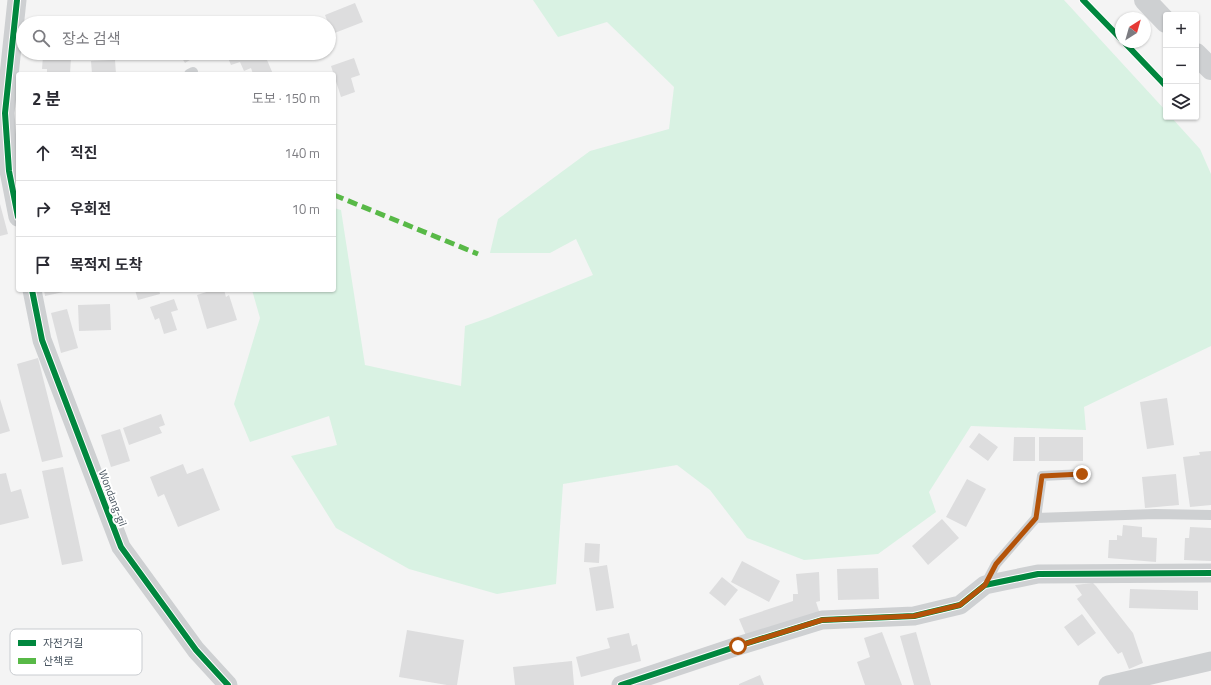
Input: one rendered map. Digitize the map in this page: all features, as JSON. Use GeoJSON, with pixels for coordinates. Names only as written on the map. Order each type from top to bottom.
{"type":"FeatureCollection","features":[{"type":"Feature","properties":{"kind":"street"},"geometry":{"type":"LineString","coordinates":[[16,207],[9,171],[13,160],[5,113],[17,0]]}},
{"type":"Feature","properties":{"kind":"street"},"geometry":{"type":"LineString","coordinates":[[1145,0],[1163,19]]}},
{"type":"Feature","properties":{"kind":"street"},"geometry":{"type":"LineString","coordinates":[[1199,57],[1211,69]]}},
{"type":"Feature","properties":{"kind":"street","name":"Wondang-gil"},"geometry":{"type":"LineString","coordinates":[[32,292],[42,340],[121,547],[196,650],[228,685]]}},
{"type":"Feature","properties":{"kind":"street"},"geometry":{"type":"LineString","coordinates":[[621,685],[822,620],[914,616],[960,605],[985,585],[1038,574],[1211,572]]}},
{"type":"Feature","properties":{"kind":"street"},"geometry":{"type":"LineString","coordinates":[[1108,685],[1211,661]]}},
{"type":"Feature","properties":{"kind":"lane"},"geometry":{"type":"LineString","coordinates":[[985,585],[996,564],[1036,518],[1042,476],[1082,474]]}},
{"type":"Feature","properties":{"kind":"lane"},"geometry":{"type":"LineString","coordinates":[[1036,518],[1155,514],[1211,515]]}},
{"type":"Feature","properties":{"kind":"green space"},"geometry":{"type":"Polygon","coordinates":[[[533,0],[1064,0],[1163,108],[1163,120],[1174,120],[1200,149],[1211,174],[1211,346],[1084,407],[1086,430],[971,426],[929,492],[936,512],[878,554],[804,560],[747,538],[710,490],[677,465],[563,484],[556,584],[497,594],[409,569],[336,528],[291,456],[337,445],[329,416],[250,442],[234,404],[260,318],[253,292],[336,292],[336,209],[341,210],[365,365],[461,386],[465,326],[593,275],[576,239],[550,253],[490,253],[498,219],[590,151],[669,129],[674,87],[607,22],[558,37],[533,0]]]}},
{"type":"Feature","properties":{"kind":"building"},"geometry":{"type":"Polygon","coordinates":[[[355,3],[363,22],[336,32],[336,16],[325,15],[355,3]]]}},
{"type":"Feature","properties":{"kind":"building"},"geometry":{"type":"Polygon","coordinates":[[[354,58],[360,75],[351,78],[355,92],[341,97],[336,82],[336,72],[333,72],[331,66],[354,58]]]}},
{"type":"Feature","properties":{"kind":"building"},"geometry":{"type":"Polygon","coordinates":[[[43,60],[71,60],[70,72],[47,72],[47,69],[42,69],[43,60]]]}},
{"type":"Feature","properties":{"kind":"building"},"geometry":{"type":"Polygon","coordinates":[[[115,60],[116,72],[92,72],[91,61],[115,60]]]}},
{"type":"Feature","properties":{"kind":"building"},"geometry":{"type":"Polygon","coordinates":[[[229,60],[267,60],[272,72],[252,72],[251,68],[244,71],[240,62],[231,65],[229,60]]]}},
{"type":"Feature","properties":{"kind":"building"},"geometry":{"type":"Polygon","coordinates":[[[0,204],[8,234],[0,236],[0,204]]]}},
{"type":"Feature","properties":{"kind":"building"},"geometry":{"type":"Polygon","coordinates":[[[44,292],[63,292],[45,296],[44,292]]]}},
{"type":"Feature","properties":{"kind":"building"},"geometry":{"type":"Polygon","coordinates":[[[136,292],[160,292],[160,294],[138,300],[136,292]]]}},
{"type":"Feature","properties":{"kind":"building"},"geometry":{"type":"Polygon","coordinates":[[[207,292],[225,292],[226,297],[229,295],[237,320],[207,329],[197,295],[207,292]]]}},
{"type":"Feature","properties":{"kind":"building"},"geometry":{"type":"Polygon","coordinates":[[[174,299],[178,310],[171,312],[177,330],[164,334],[159,318],[155,320],[150,307],[174,299]]]}},
{"type":"Feature","properties":{"kind":"building"},"geometry":{"type":"Polygon","coordinates":[[[110,304],[111,330],[79,331],[78,305],[110,304]]]}},
{"type":"Feature","properties":{"kind":"building"},"geometry":{"type":"Polygon","coordinates":[[[67,309],[78,348],[61,353],[51,313],[67,309]]]}},
{"type":"Feature","properties":{"kind":"building"},"geometry":{"type":"Polygon","coordinates":[[[38,358],[63,457],[42,462],[17,364],[38,358]]]}},
{"type":"Feature","properties":{"kind":"building"},"geometry":{"type":"Polygon","coordinates":[[[1167,398],[1174,445],[1147,449],[1140,402],[1167,398]]]}},
{"type":"Feature","properties":{"kind":"building"},"geometry":{"type":"Polygon","coordinates":[[[0,399],[10,431],[0,434],[0,399]]]}},
{"type":"Feature","properties":{"kind":"building"},"geometry":{"type":"Polygon","coordinates":[[[161,414],[165,425],[159,427],[162,433],[129,445],[123,428],[161,414]]]}},
{"type":"Feature","properties":{"kind":"building"},"geometry":{"type":"Polygon","coordinates":[[[120,429],[130,461],[111,467],[101,435],[120,429]]]}},
{"type":"Feature","properties":{"kind":"building"},"geometry":{"type":"Polygon","coordinates":[[[979,433],[998,447],[988,461],[969,447],[979,433]]]}},
{"type":"Feature","properties":{"kind":"building"},"geometry":{"type":"Polygon","coordinates":[[[1014,437],[1035,437],[1035,461],[1013,461],[1014,437]]]}},
{"type":"Feature","properties":{"kind":"building"},"geometry":{"type":"Polygon","coordinates":[[[1039,437],[1083,437],[1083,461],[1039,461],[1039,437]]]}},
{"type":"Feature","properties":{"kind":"building"},"geometry":{"type":"Polygon","coordinates":[[[1211,451],[1211,505],[1190,507],[1183,457],[1200,455],[1199,452],[1211,451]]]}},
{"type":"Feature","properties":{"kind":"building"},"geometry":{"type":"Polygon","coordinates":[[[183,464],[187,474],[203,468],[220,510],[178,527],[164,494],[158,497],[150,477],[183,464]]]}},
{"type":"Feature","properties":{"kind":"building"},"geometry":{"type":"Polygon","coordinates":[[[63,467],[83,561],[62,565],[42,471],[63,467]]]}},
{"type":"Feature","properties":{"kind":"building"},"geometry":{"type":"Polygon","coordinates":[[[6,473],[11,492],[21,489],[29,518],[0,525],[0,474],[6,473]]]}},
{"type":"Feature","properties":{"kind":"building"},"geometry":{"type":"Polygon","coordinates":[[[1176,474],[1179,505],[1145,508],[1142,477],[1176,474]]]}},
{"type":"Feature","properties":{"kind":"building"},"geometry":{"type":"Polygon","coordinates":[[[967,479],[986,489],[966,527],[946,517],[967,479]]]}},
{"type":"Feature","properties":{"kind":"building"},"geometry":{"type":"Polygon","coordinates":[[[942,519],[959,538],[928,565],[912,546],[942,519]]]}},
{"type":"Feature","properties":{"kind":"building"},"geometry":{"type":"Polygon","coordinates":[[[1123,525],[1142,527],[1142,537],[1157,538],[1156,562],[1108,558],[1109,540],[1117,540],[1117,535],[1122,536],[1123,525]]]}},
{"type":"Feature","properties":{"kind":"building"},"geometry":{"type":"Polygon","coordinates":[[[1190,527],[1211,528],[1211,561],[1184,560],[1185,538],[1189,538],[1190,527]]]}},
{"type":"Feature","properties":{"kind":"building"},"geometry":{"type":"Polygon","coordinates":[[[585,543],[600,544],[599,563],[584,562],[585,543]]]}},
{"type":"Feature","properties":{"kind":"building"},"geometry":{"type":"Polygon","coordinates":[[[742,561],[780,581],[769,602],[731,582],[742,561]]]}},
{"type":"Feature","properties":{"kind":"building"},"geometry":{"type":"Polygon","coordinates":[[[607,565],[614,608],[596,611],[589,568],[607,565]]]}},
{"type":"Feature","properties":{"kind":"building"},"geometry":{"type":"Polygon","coordinates":[[[878,568],[879,599],[838,600],[837,569],[878,568]]]}},
{"type":"Feature","properties":{"kind":"building"},"geometry":{"type":"Polygon","coordinates":[[[819,572],[820,601],[816,602],[820,614],[747,638],[739,619],[793,601],[793,594],[798,594],[796,574],[819,572]]]}},
{"type":"Feature","properties":{"kind":"building"},"geometry":{"type":"Polygon","coordinates":[[[722,577],[738,590],[725,606],[709,593],[722,577]]]}},
{"type":"Feature","properties":{"kind":"building"},"geometry":{"type":"Polygon","coordinates":[[[1093,583],[1133,633],[1143,663],[1129,669],[1122,652],[1118,654],[1077,599],[1082,595],[1075,585],[1093,583]]]}},
{"type":"Feature","properties":{"kind":"building"},"geometry":{"type":"Polygon","coordinates":[[[1130,589],[1198,591],[1198,610],[1129,608],[1130,589]]]}},
{"type":"Feature","properties":{"kind":"building"},"geometry":{"type":"Polygon","coordinates":[[[1082,614],[1096,633],[1078,646],[1064,627],[1082,614]]]}},
{"type":"Feature","properties":{"kind":"building"},"geometry":{"type":"Polygon","coordinates":[[[407,630],[464,640],[457,685],[447,685],[399,677],[407,630]]]}},
{"type":"Feature","properties":{"kind":"building"},"geometry":{"type":"Polygon","coordinates":[[[882,632],[902,685],[865,685],[857,662],[870,657],[864,638],[882,632]]]}},
{"type":"Feature","properties":{"kind":"building"},"geometry":{"type":"Polygon","coordinates":[[[916,632],[931,685],[914,685],[900,636],[916,632]]]}},
{"type":"Feature","properties":{"kind":"building"},"geometry":{"type":"Polygon","coordinates":[[[629,633],[632,646],[637,644],[641,661],[581,677],[576,657],[610,648],[607,638],[629,633]]]}},
{"type":"Feature","properties":{"kind":"building"},"geometry":{"type":"Polygon","coordinates":[[[572,661],[574,685],[515,685],[513,667],[572,661]]]}},
{"type":"Feature","properties":{"kind":"building"},"geometry":{"type":"Polygon","coordinates":[[[760,675],[764,685],[739,685],[739,684],[760,675]]]}},
{"type":"Feature","properties":{"kind":"marked path"},"geometry":{"type":"LineString","coordinates":[[336,196],[478,254]]}},
{"type":"Feature","properties":{"kind":"cycle path"},"geometry":{"type":"LineString","coordinates":[[16,207],[9,171],[5,113],[17,0]]}},
{"type":"Feature","properties":{"kind":"cycle path"},"geometry":{"type":"LineString","coordinates":[[1083,0],[1115,33]]}},
{"type":"Feature","properties":{"kind":"cycle path"},"geometry":{"type":"LineString","coordinates":[[1130,48],[1164,84]]}},
{"type":"Feature","properties":{"kind":"cycle path"},"geometry":{"type":"LineString","coordinates":[[32,292],[42,340],[121,547],[196,650],[228,685]]}},
{"type":"Feature","properties":{"kind":"cycle path"},"geometry":{"type":"LineString","coordinates":[[621,685],[822,620],[914,616],[960,605],[985,585],[1038,574],[1211,573]]}},
{"type":"Feature","properties":{"kind":"route"},"geometry":{"type":"LineString","coordinates":[[738,646],[822,620],[914,616],[960,605],[985,585],[996,564],[1036,518],[1042,476],[1082,474]]}}]}
